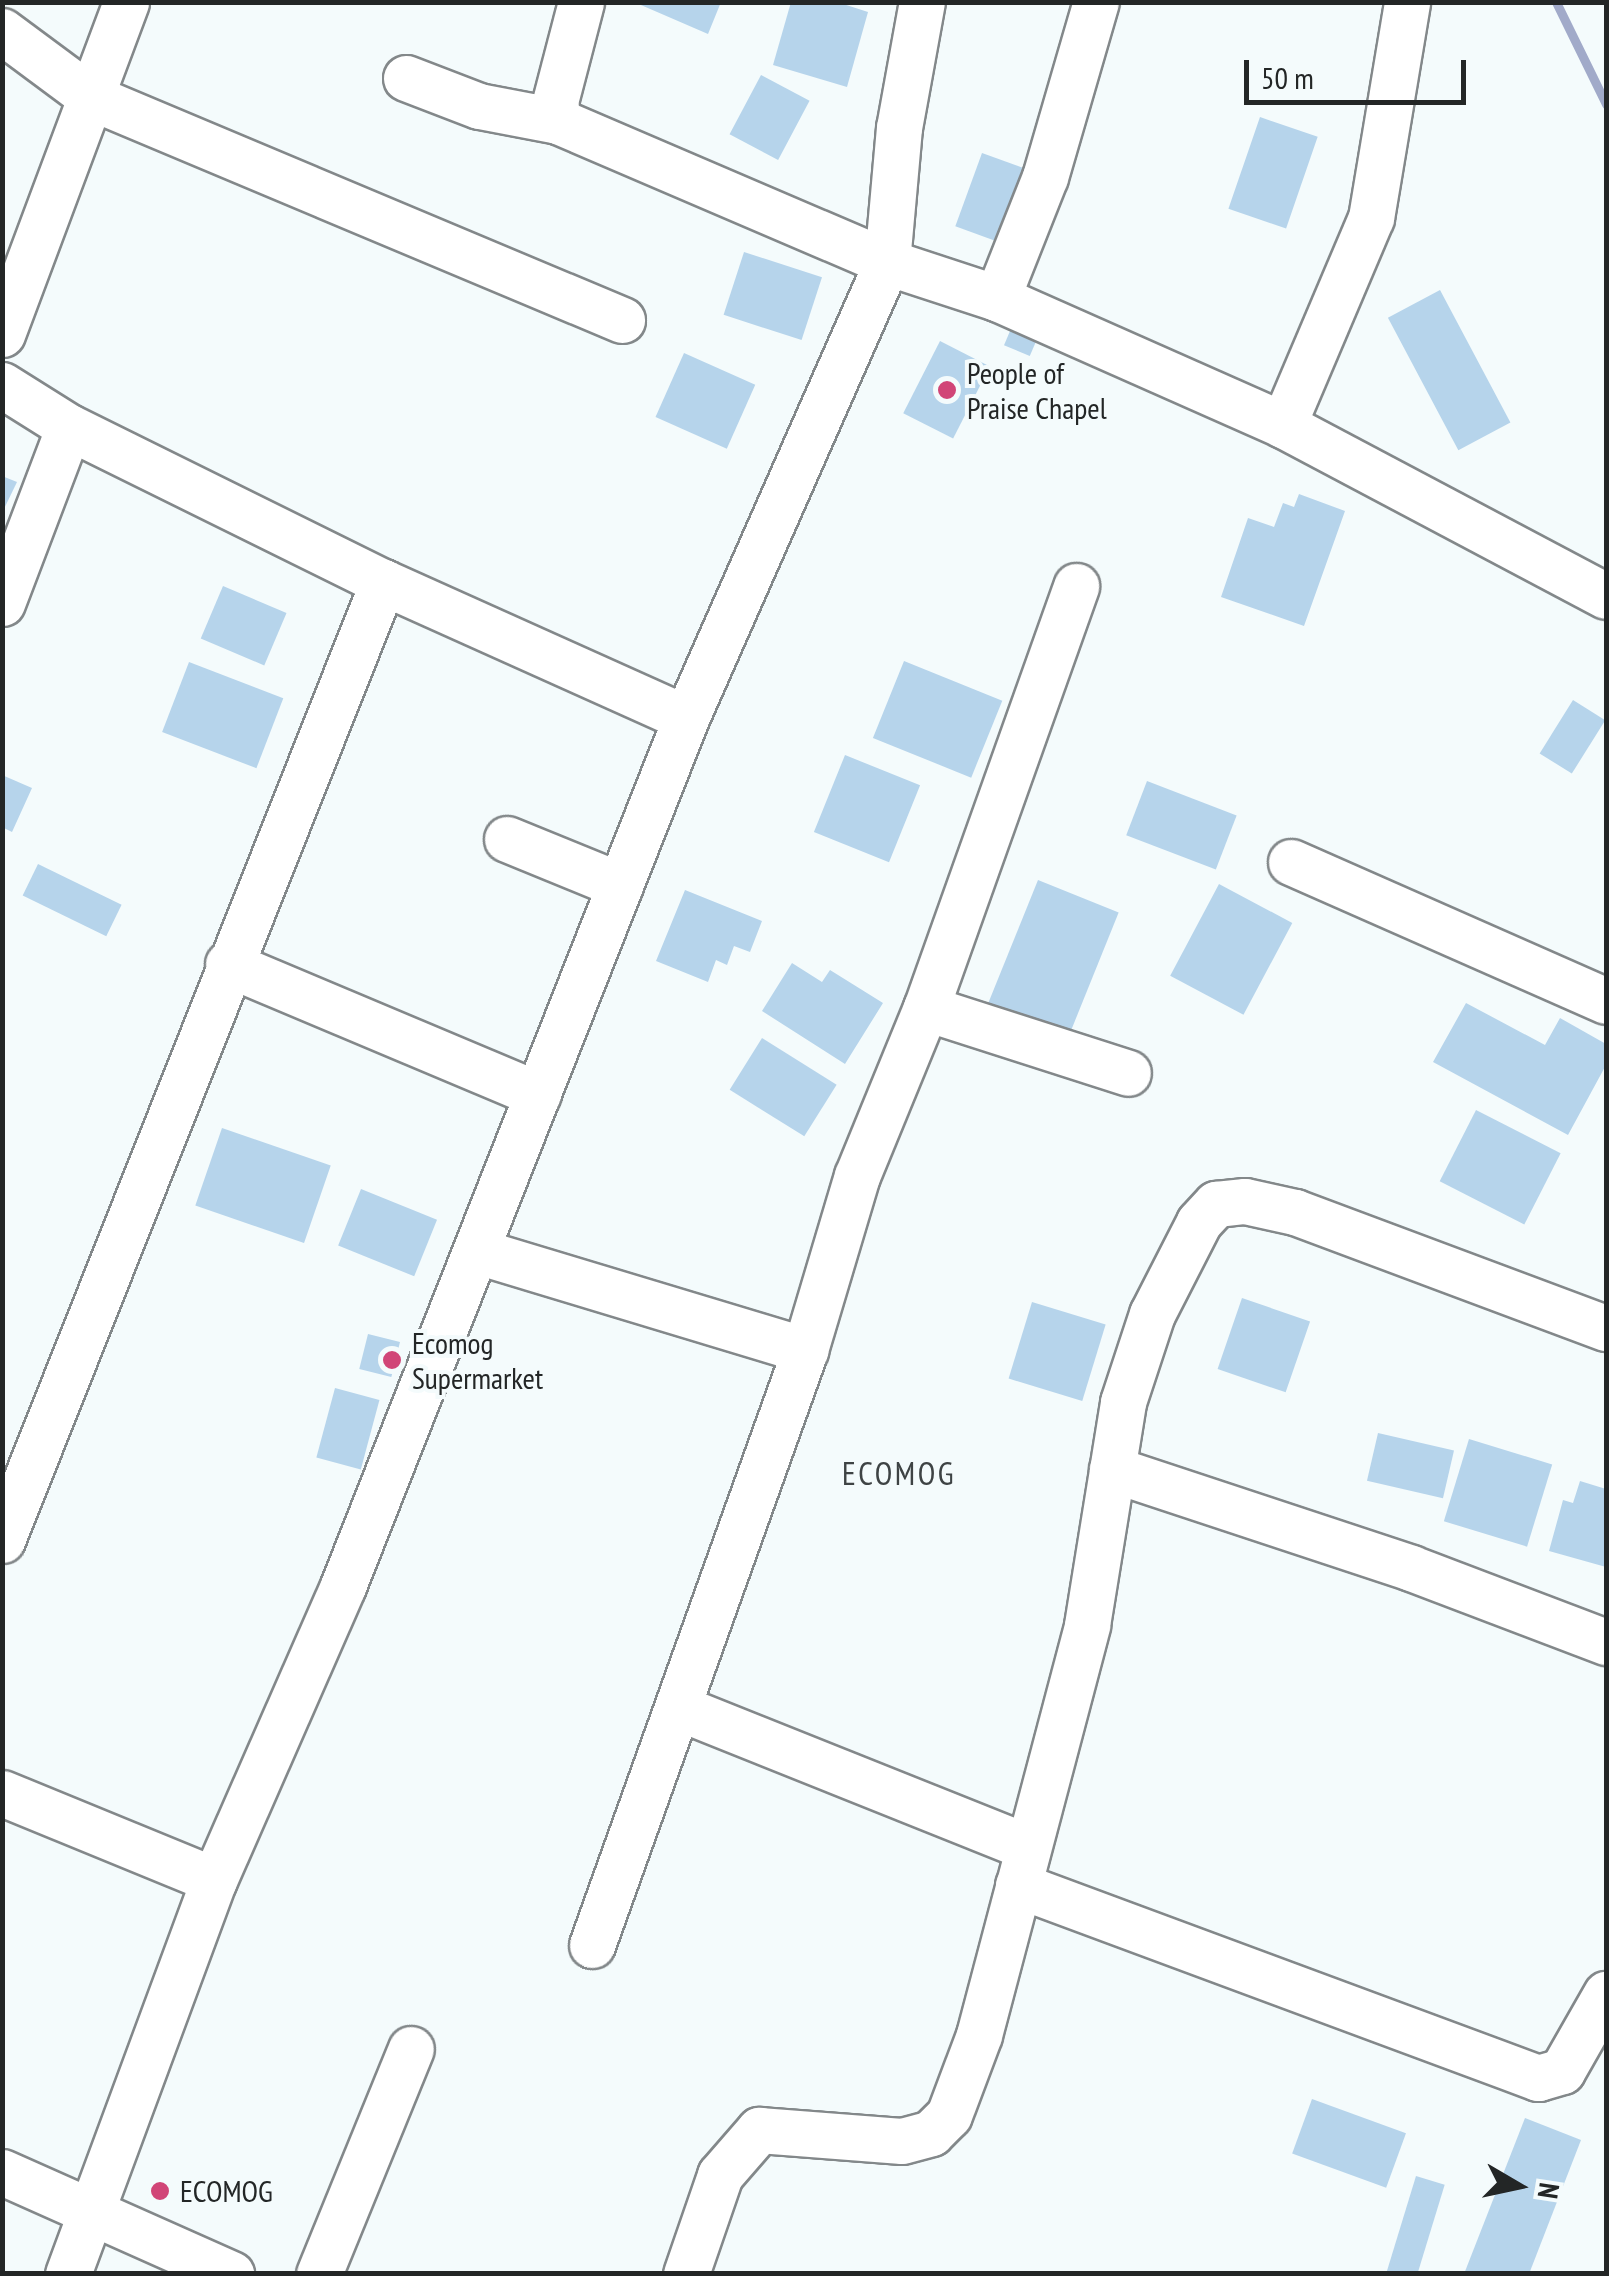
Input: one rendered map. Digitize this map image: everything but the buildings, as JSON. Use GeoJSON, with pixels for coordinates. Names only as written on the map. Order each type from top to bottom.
{"type":"FeatureCollection","features":[{"type":"Feature","properties":{"kind":"street"},"geometry":{"type":"LineString","coordinates":[[2,334],[126,2]]}},
{"type":"Feature","properties":{"kind":"street"},"geometry":{"type":"LineString","coordinates":[[68,2274],[214,1880],[478,1251],[686,718],[887,262],[899,128],[922,2]]}},
{"type":"Feature","properties":{"kind":"street"},"geometry":{"type":"LineString","coordinates":[[997,298],[1045,177],[1096,2]]}},
{"type":"Feature","properties":{"kind":"street"},"geometry":{"type":"LineString","coordinates":[[1284,425],[1371,218],[1406,2]]}},
{"type":"Feature","properties":{"kind":"street"},"geometry":{"type":"LineString","coordinates":[[558,121],[555,102],[567,8]]}},
{"type":"Feature","properties":{"kind":"street"},"geometry":{"type":"LineString","coordinates":[[2,32],[91,96],[622,320]]}},
{"type":"Feature","properties":{"kind":"street"},"geometry":{"type":"LineString","coordinates":[[406,78],[479,106],[558,121],[887,262],[997,298],[1284,425],[1606,596]]}},
{"type":"Feature","properties":{"kind":"street"},"geometry":{"type":"LineString","coordinates":[[2,386],[69,427],[383,582],[686,718]]}},
{"type":"Feature","properties":{"kind":"street"},"geometry":{"type":"LineString","coordinates":[[2,603],[69,427]]}},
{"type":"Feature","properties":{"kind":"street"},"geometry":{"type":"LineString","coordinates":[[2,1540],[18,1444],[228,964],[383,582]]}},
{"type":"Feature","properties":{"kind":"street"},"geometry":{"type":"LineString","coordinates":[[592,1945],[806,1350],[857,1176],[926,1008],[1076,586]]}},
{"type":"Feature","properties":{"kind":"street"},"geometry":{"type":"LineString","coordinates":[[506,839],[620,886]]}},
{"type":"Feature","properties":{"kind":"street"},"geometry":{"type":"LineString","coordinates":[[1291,862],[1606,1001]]}},
{"type":"Feature","properties":{"kind":"street"},"geometry":{"type":"LineString","coordinates":[[228,964],[538,1094]]}},
{"type":"Feature","properties":{"kind":"street"},"geometry":{"type":"LineString","coordinates":[[926,1008],[1128,1073]]}},
{"type":"Feature","properties":{"kind":"street"},"geometry":{"type":"LineString","coordinates":[[686,2274],[720,2174],[759,2130],[902,2141],[931,2133],[949,2115],[980,2034],[1087,1625],[1123,1402],[1152,1314],[1199,1222],[1216,1204],[1245,1201],[1295,1212],[1606,1328]]}},
{"type":"Feature","properties":{"kind":"street"},"geometry":{"type":"LineString","coordinates":[[478,1251],[806,1350]]}},
{"type":"Feature","properties":{"kind":"street"},"geometry":{"type":"LineString","coordinates":[[1112,1469],[1411,1568],[1606,1642]]}},
{"type":"Feature","properties":{"kind":"street"},"geometry":{"type":"LineString","coordinates":[[680,1708],[1023,1866],[1538,2078],[1562,2070],[1597,2041],[1606,1994]]}},
{"type":"Feature","properties":{"kind":"street"},"geometry":{"type":"LineString","coordinates":[[2,1793],[214,1880]]}},
{"type":"Feature","properties":{"kind":"street"},"geometry":{"type":"LineString","coordinates":[[320,2274],[411,2049]]}},
{"type":"Feature","properties":{"kind":"street"},"geometry":{"type":"LineString","coordinates":[[2,2172],[230,2274]]}},
{"type":"Feature","properties":{"kind":"waterway"},"geometry":{"type":"LineString","coordinates":[[1556,2],[1606,104]]}},
{"type":"Feature","properties":{"kind":"place","name":"People of Praise Chapel"},"geometry":{"type":"Point","coordinates":[947,390]}},
{"type":"Feature","properties":{"kind":"place","name":"Ecomog Supermarket"},"geometry":{"type":"Point","coordinates":[392,1360]}},
{"type":"Feature","properties":{"kind":"place","name":"ECOMOG"},"geometry":{"type":"Point","coordinates":[160,2191]}},
{"type":"Feature","properties":{"kind":"district","name":"ECOMOG"},"geometry":{"type":"Point","coordinates":[899,1473]}}]}
